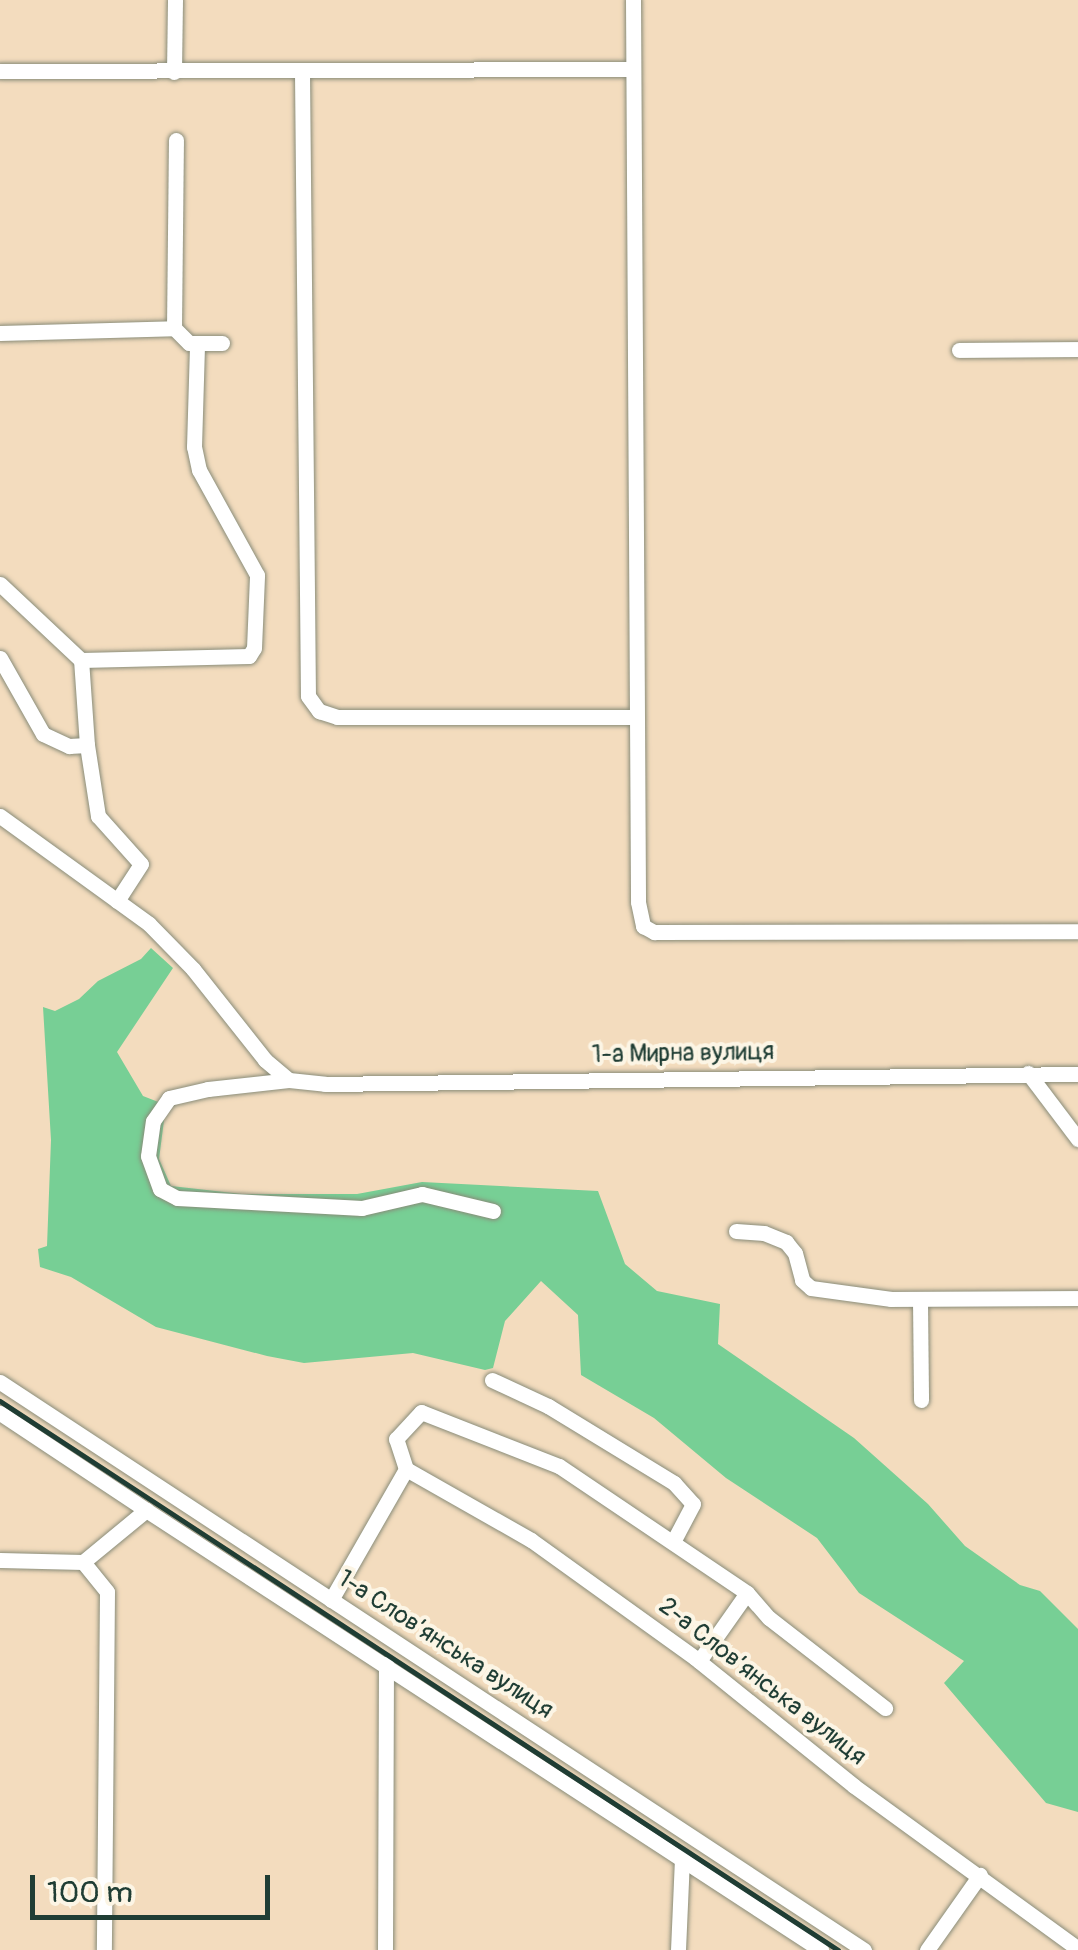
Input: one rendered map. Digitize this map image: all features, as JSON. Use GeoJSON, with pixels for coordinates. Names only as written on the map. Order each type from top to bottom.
{"type":"FeatureCollection","features":[{"type":"Feature","properties":{"kind":"street"},"geometry":{"type":"LineString","coordinates":[[174,72],[175,0]]}},
{"type":"Feature","properties":{"kind":"street"},"geometry":{"type":"LineString","coordinates":[[633,0],[636,717],[638,902],[643,926],[654,932],[1078,931]]}},
{"type":"Feature","properties":{"kind":"street"},"geometry":{"type":"LineString","coordinates":[[0,71],[632,69]]}},
{"type":"Feature","properties":{"kind":"street"},"geometry":{"type":"LineString","coordinates":[[302,73],[308,696],[318,710],[337,717],[636,717]]}},
{"type":"Feature","properties":{"kind":"street"},"geometry":{"type":"LineString","coordinates":[[174,328],[176,140]]}},
{"type":"Feature","properties":{"kind":"street"},"geometry":{"type":"LineString","coordinates":[[0,333],[174,328],[198,345],[222,343]]}},
{"type":"Feature","properties":{"kind":"street"},"geometry":{"type":"LineString","coordinates":[[81,660],[243,659],[254,648],[257,575],[200,470],[194,447],[198,345]]}},
{"type":"Feature","properties":{"kind":"street"},"geometry":{"type":"LineString","coordinates":[[959,350],[1078,349]]}},
{"type":"Feature","properties":{"kind":"street"},"geometry":{"type":"LineString","coordinates":[[0,584],[81,660],[86,745],[98,816],[141,864],[117,901]]}},
{"type":"Feature","properties":{"kind":"street"},"geometry":{"type":"LineString","coordinates":[[0,658],[43,734],[69,746],[86,745]]}},
{"type":"Feature","properties":{"kind":"street"},"geometry":{"type":"LineString","coordinates":[[0,816],[149,924],[193,969],[265,1060],[289,1080]]}},
{"type":"Feature","properties":{"kind":"street"},"geometry":{"type":"LineString","coordinates":[[1028,1073],[1078,1138]]}},
{"type":"Feature","properties":{"kind":"street","name":"1-а Мирна вулиця"},"geometry":{"type":"LineString","coordinates":[[493,1211],[422,1194],[362,1208],[176,1198],[160,1189],[148,1156],[152,1122],[169,1098],[208,1088],[289,1080],[325,1084],[1078,1074]]}},
{"type":"Feature","properties":{"kind":"street"},"geometry":{"type":"LineString","coordinates":[[736,1231],[786,1242],[795,1252],[802,1280],[811,1288],[920,1300],[1078,1298]]}},
{"type":"Feature","properties":{"kind":"street"},"geometry":{"type":"LineString","coordinates":[[920,1300],[921,1400]]}},
{"type":"Feature","properties":{"kind":"street"},"geometry":{"type":"LineString","coordinates":[[492,1380],[548,1406],[674,1483],[693,1504],[673,1542]]}},
{"type":"Feature","properties":{"kind":"street","name":"1-а Слов’янська вулиця"},"geometry":{"type":"LineString","coordinates":[[0,1382],[864,1950]]}},
{"type":"Feature","properties":{"kind":"street"},"geometry":{"type":"LineString","coordinates":[[331,1600],[406,1469],[396,1439],[421,1412],[559,1466],[747,1593],[769,1618],[885,1708]]}},
{"type":"Feature","properties":{"kind":"street"},"geometry":{"type":"LineString","coordinates":[[0,1413],[820,1950]]}},
{"type":"Feature","properties":{"kind":"street","name":"2-а Слов’янська вулиця"},"geometry":{"type":"LineString","coordinates":[[406,1469],[531,1540],[699,1661],[854,1786],[1078,1949]]}},
{"type":"Feature","properties":{"kind":"street"},"geometry":{"type":"LineString","coordinates":[[0,1560],[83,1562],[146,1510]]}},
{"type":"Feature","properties":{"kind":"street"},"geometry":{"type":"LineString","coordinates":[[83,1562],[107,1592],[104,1950]]}},
{"type":"Feature","properties":{"kind":"street"},"geometry":{"type":"LineString","coordinates":[[699,1661],[747,1593]]}},
{"type":"Feature","properties":{"kind":"street"},"geometry":{"type":"LineString","coordinates":[[385,1950],[386,1664]]}},
{"type":"Feature","properties":{"kind":"street"},"geometry":{"type":"LineString","coordinates":[[678,1950],[682,1857]]}},
{"type":"Feature","properties":{"kind":"street"},"geometry":{"type":"LineString","coordinates":[[927,1950],[980,1874]]}},
{"type":"Feature","properties":{"kind":"green space"},"geometry":{"type":"Polygon","coordinates":[[[151,948],[173,968],[117,1052],[143,1096],[166,1105],[159,1159],[171,1186],[242,1194],[357,1194],[422,1182],[598,1191],[625,1264],[657,1291],[720,1304],[718,1344],[854,1438],[928,1504],[965,1546],[1020,1585],[1040,1591],[1078,1629],[1078,1812],[1046,1803],[944,1683],[964,1661],[859,1593],[817,1538],[726,1478],[654,1418],[581,1375],[578,1315],[541,1281],[505,1321],[493,1368],[485,1370],[413,1353],[304,1363],[267,1356],[156,1327],[71,1277],[40,1267],[38,1249],[47,1246],[51,1140],[43,1007],[55,1011],[79,999],[98,981],[141,959],[151,948]]]}},
{"type":"Feature","properties":{"kind":"railway"},"geometry":{"type":"LineString","coordinates":[[0,1401],[838,1950]]}}]}
